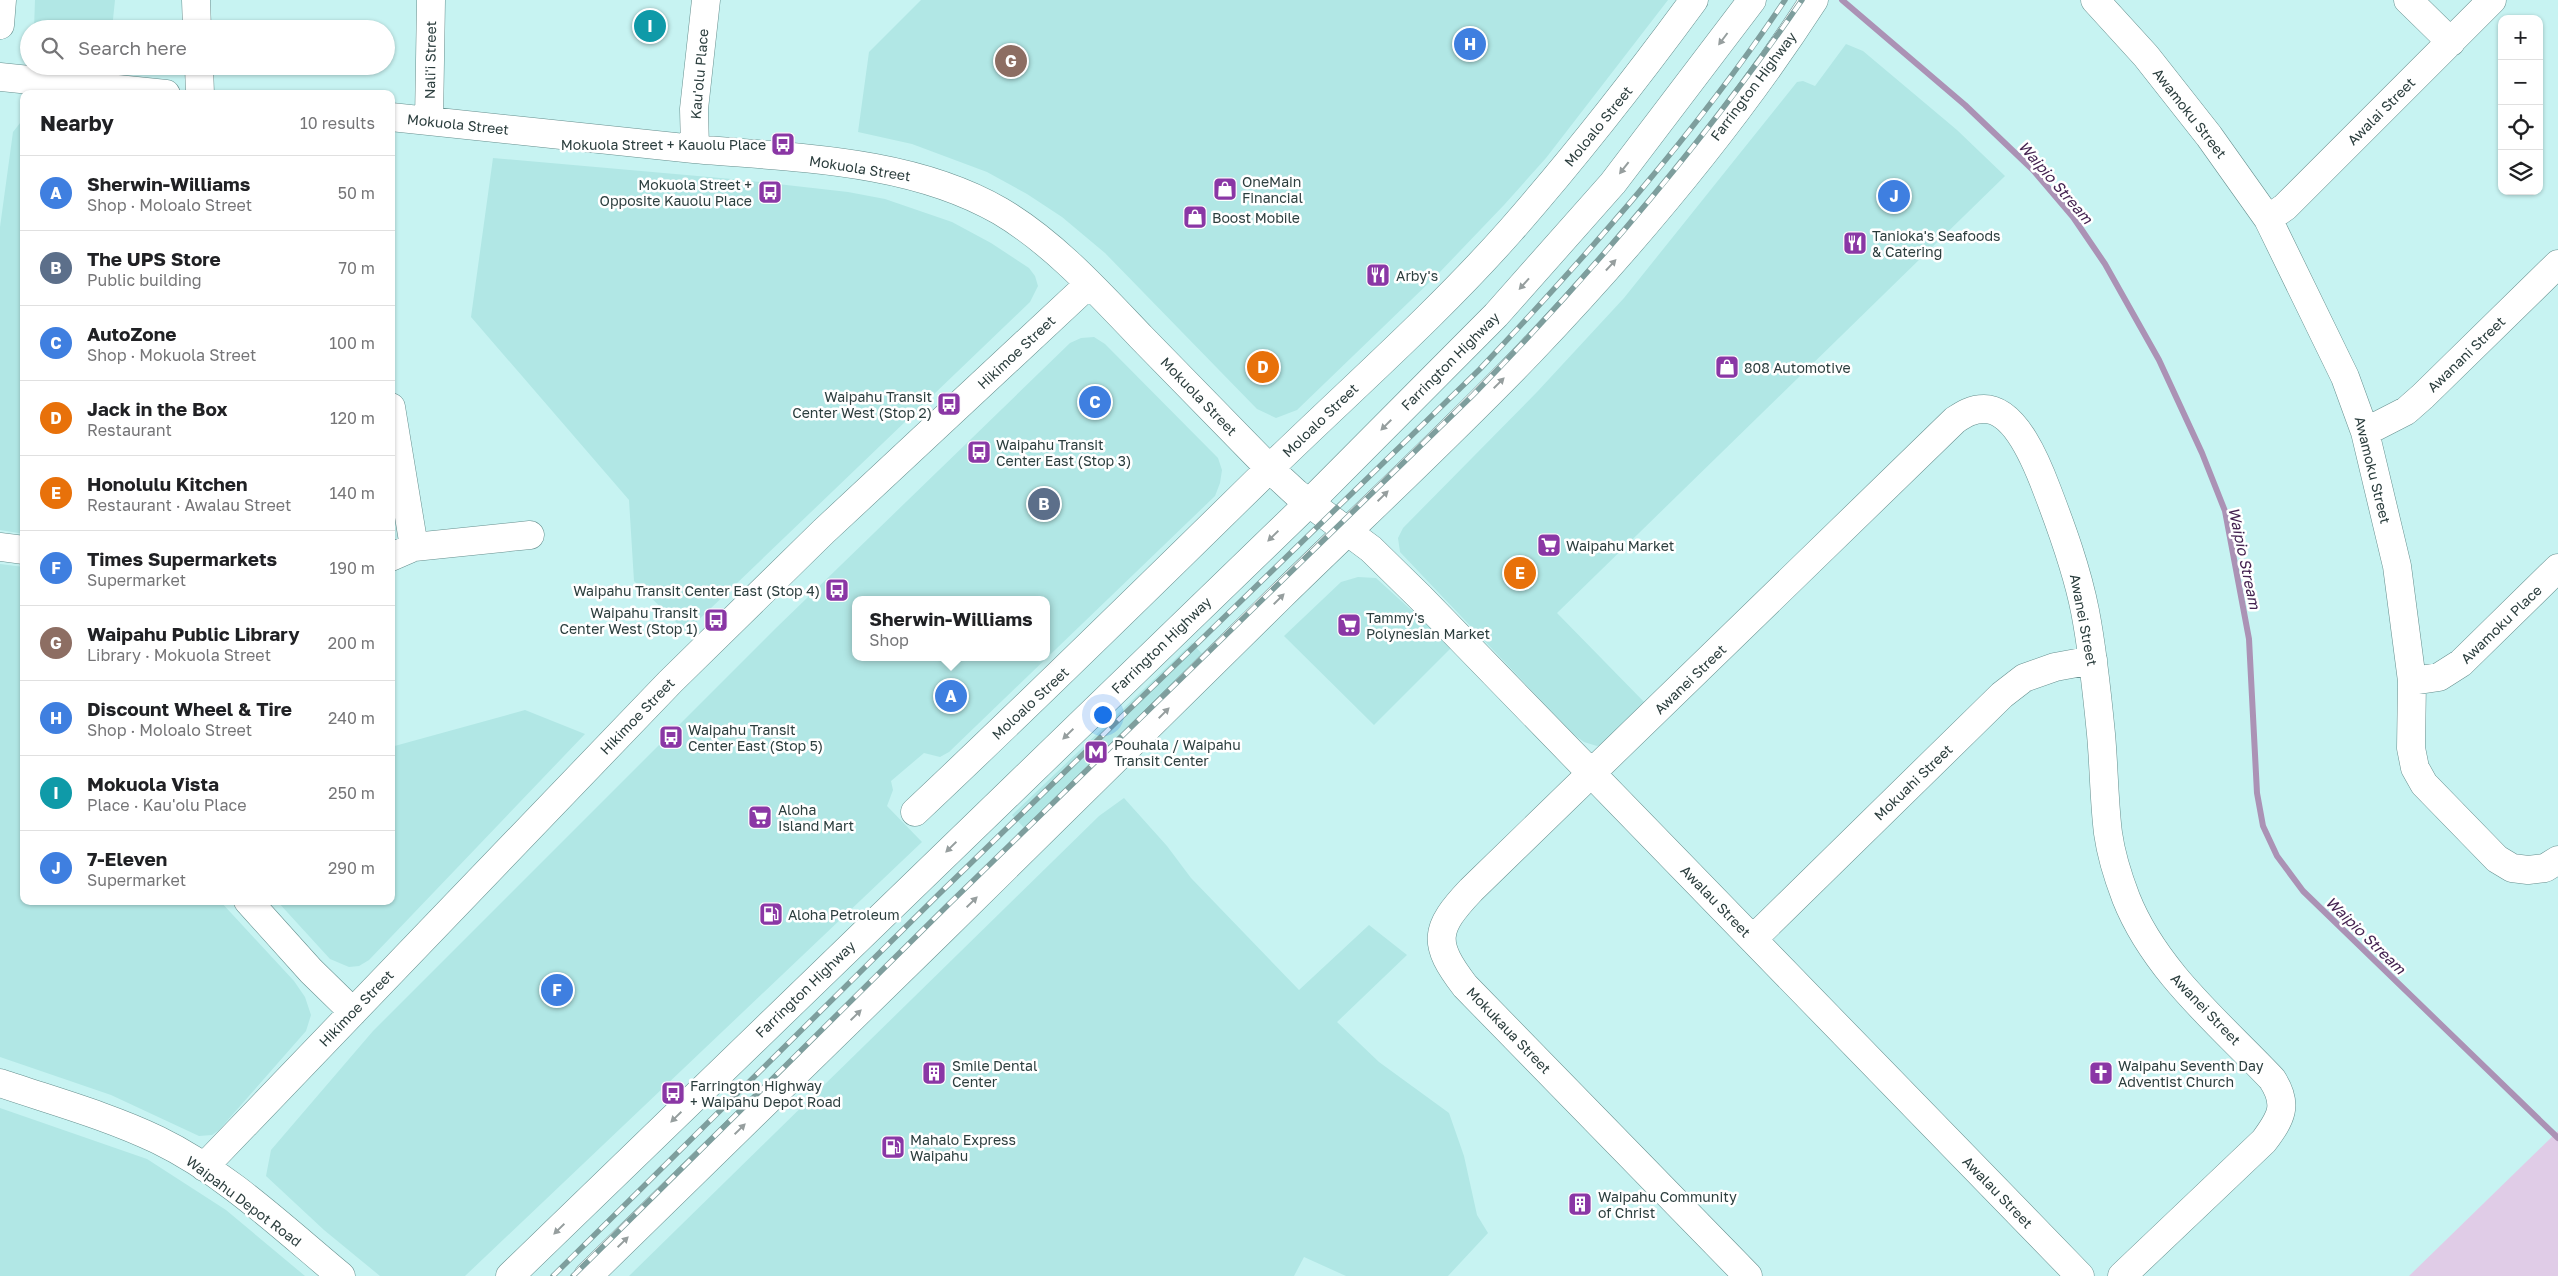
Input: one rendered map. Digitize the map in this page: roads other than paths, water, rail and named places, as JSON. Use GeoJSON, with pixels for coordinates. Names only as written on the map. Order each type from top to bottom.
{"type":"FeatureCollection","features":[{"type":"Feature","properties":{"kind":"street"},"geometry":{"type":"LineString","coordinates":[[0,25],[2,0]]}},
{"type":"Feature","properties":{"kind":"street"},"geometry":{"type":"LineString","coordinates":[[196,0],[197,20]]}},
{"type":"Feature","properties":{"kind":"street","name":"Nali'i Street"},"geometry":{"type":"LineString","coordinates":[[429,120],[431,0]]}},
{"type":"Feature","properties":{"kind":"street","name":"Kau'olu Place"},"geometry":{"type":"LineString","coordinates":[[695,149],[694,109],[706,0]]}},
{"type":"Feature","properties":{"kind":"street","name":"Moloalo Street"},"geometry":{"type":"LineString","coordinates":[[915,812],[1096,640],[1442,302],[1510,232],[1623,96],[1694,0]]}},
{"type":"Feature","properties":{"kind":"street","name":"Farrington Highway"},"geometry":{"type":"LineString","coordinates":[[510,1276],[1309,503],[1496,315],[1613,183],[1752,0]]}},
{"type":"Feature","properties":{"kind":"street","name":"Awamoku Street"},"geometry":{"type":"LineString","coordinates":[[2095,0],[2146,56],[2204,129],[2268,219],[2346,377],[2365,432],[2396,566],[2412,681],[2411,748],[2415,768],[2424,784],[2497,860],[2512,868],[2528,870],[2545,868],[2558,860]]}},
{"type":"Feature","properties":{"kind":"street"},"geometry":{"type":"LineString","coordinates":[[2408,0],[2451,42]]}},
{"type":"Feature","properties":{"kind":"street","name":"Awalai Street"},"geometry":{"type":"LineString","coordinates":[[2268,219],[2284,207],[2492,0]]}},
{"type":"Feature","properties":{"kind":"street","name":"Farrington Highway"},"geometry":{"type":"LineString","coordinates":[[588,1276],[1092,785],[1528,354],[1617,258],[1722,129],[1793,33],[1807,1]]}},
{"type":"Feature","properties":{"kind":"street"},"geometry":{"type":"LineString","coordinates":[[199,75],[200,90]]}},
{"type":"Feature","properties":{"kind":"street"},"geometry":{"type":"LineString","coordinates":[[0,77],[127,90]]}},
{"type":"Feature","properties":{"kind":"street","name":"Mokuola Street"},"geometry":{"type":"LineString","coordinates":[[395,117],[889,170],[936,183],[984,203],[1021,224],[1045,243],[1089,284],[1270,469],[1309,503],[1348,531]]}},
{"type":"Feature","properties":{"kind":"street","name":"Awanani Street"},"geometry":{"type":"LineString","coordinates":[[2365,432],[2406,411],[2558,264]]}},
{"type":"Feature","properties":{"kind":"street","name":"Hikimoe Street"},"geometry":{"type":"LineString","coordinates":[[204,1167],[670,682],[823,532],[1089,284]]}},
{"type":"Feature","properties":{"kind":"street","name":"Awanei Street"},"geometry":{"type":"LineString","coordinates":[[1592,774],[1954,420],[1970,411],[1986,409],[2012,423],[2038,468],[2071,558],[2085,611],[2093,660],[2101,736],[2108,834],[2126,898],[2140,927],[2158,956],[2175,978],[2272,1079],[2280,1091],[2282,1109],[2276,1125],[2264,1141],[2122,1276]]}},
{"type":"Feature","properties":{"kind":"street"},"geometry":{"type":"LineString","coordinates":[[395,455],[403,552],[530,535]]}},
{"type":"Feature","properties":{"kind":"street","name":"Awalau Street"},"geometry":{"type":"LineString","coordinates":[[1348,531],[1371,549],[1413,590],[2080,1276]]}},
{"type":"Feature","properties":{"kind":"street"},"geometry":{"type":"LineString","coordinates":[[0,547],[20,550]]}},
{"type":"Feature","properties":{"kind":"street","name":"Awamoku Place"},"geometry":{"type":"LineString","coordinates":[[2412,681],[2439,677],[2461,664],[2558,568]]}},
{"type":"Feature","properties":{"kind":"street","name":"Mokuahi Street"},"geometry":{"type":"LineString","coordinates":[[1753,939],[2002,695],[2024,678],[2056,667],[2093,660]]}},
{"type":"Feature","properties":{"kind":"street","name":"Mokukaua Street"},"geometry":{"type":"LineString","coordinates":[[1592,774],[1457,904],[1446,919],[1441,934],[1442,951],[1450,966],[1465,986],[1748,1276]]}},
{"type":"Feature","properties":{"kind":"street"},"geometry":{"type":"LineString","coordinates":[[252,905],[311,971],[352,1012]]}},
{"type":"Feature","properties":{"kind":"street","name":"Waipahu Depot Road"},"geometry":{"type":"LineString","coordinates":[[0,1083],[119,1124],[158,1141],[204,1167],[252,1202],[341,1276]]}},
{"type":"Feature","properties":{"kind":"waterway","name":"Waipio Stream"},"geometry":{"type":"LineString","coordinates":[[1842,0],[1965,105],[2033,170],[2073,217],[2105,264],[2159,360],[2202,453],[2225,511],[2249,639],[2257,793],[2263,826],[2277,856],[2303,891],[2558,1138]]}},
{"type":"Feature","properties":{"kind":"railway"},"geometry":{"type":"LineString","coordinates":[[553,1276],[938,895],[1480,369],[1640,191],[1715,97],[1785,0]]}},
{"type":"Feature","properties":{"kind":"railway"},"geometry":{"type":"LineString","coordinates":[[573,1276],[949,904],[1473,395],[1518,349],[1646,205],[1765,53],[1802,0]]}},
{"type":"Feature","properties":{"kind":"place","name":"Mokuola Vista"},"geometry":{"type":"Point","coordinates":[650,26]}},
{"type":"Feature","properties":{"kind":"place","name":"Discount Wheel & Tire"},"geometry":{"type":"Point","coordinates":[1470,44]}},
{"type":"Feature","properties":{"kind":"place","name":"Waipahu Public Library"},"geometry":{"type":"Point","coordinates":[1011,61]}},
{"type":"Feature","properties":{"kind":"place","name":"Mokuola Street + Kauolu Place"},"geometry":{"type":"Point","coordinates":[783,144]}},
{"type":"Feature","properties":{"kind":"place","name":"OneMain Financial"},"geometry":{"type":"Point","coordinates":[1225,189]}},
{"type":"Feature","properties":{"kind":"place","name":"Mokuola Street + Opposite Kauolu Place"},"geometry":{"type":"Point","coordinates":[770,192]}},
{"type":"Feature","properties":{"kind":"place","name":"7-Eleven"},"geometry":{"type":"Point","coordinates":[1894,196]}},
{"type":"Feature","properties":{"kind":"place","name":"Boost Mobile"},"geometry":{"type":"Point","coordinates":[1195,217]}},
{"type":"Feature","properties":{"kind":"place","name":"Tanioka's Seafoods & Catering"},"geometry":{"type":"Point","coordinates":[1855,243]}},
{"type":"Feature","properties":{"kind":"place","name":"Arby's"},"geometry":{"type":"Point","coordinates":[1378,275]}},
{"type":"Feature","properties":{"kind":"place","name":"Jack in the Box"},"geometry":{"type":"Point","coordinates":[1263,367]}},
{"type":"Feature","properties":{"kind":"place","name":"808 Automotive"},"geometry":{"type":"Point","coordinates":[1727,367]}},
{"type":"Feature","properties":{"kind":"place","name":"AutoZone"},"geometry":{"type":"Point","coordinates":[1095,402]}},
{"type":"Feature","properties":{"kind":"place","name":"Waipahu Transit Center West (Stop 2)"},"geometry":{"type":"Point","coordinates":[949,404]}},
{"type":"Feature","properties":{"kind":"place","name":"Waipahu Transit Center East (Stop 3)"},"geometry":{"type":"Point","coordinates":[979,452]}},
{"type":"Feature","properties":{"kind":"place","name":"The UPS Store"},"geometry":{"type":"Point","coordinates":[1044,504]}},
{"type":"Feature","properties":{"kind":"place","name":"Waipahu Market"},"geometry":{"type":"Point","coordinates":[1549,545]}},
{"type":"Feature","properties":{"kind":"place","name":"Honolulu Kitchen"},"geometry":{"type":"Point","coordinates":[1520,573]}},
{"type":"Feature","properties":{"kind":"place","name":"Waipahu Transit Center East (Stop 4)"},"geometry":{"type":"Point","coordinates":[837,590]}},
{"type":"Feature","properties":{"kind":"place","name":"Waipahu Transit Center West (Stop 1)"},"geometry":{"type":"Point","coordinates":[716,620]}},
{"type":"Feature","properties":{"kind":"place","name":"Tammy's Polynesian Market"},"geometry":{"type":"Point","coordinates":[1349,625]}},
{"type":"Feature","properties":{"kind":"place","name":"Sherwin-Williams"},"geometry":{"type":"Point","coordinates":[951,696]}},
{"type":"Feature","properties":{"kind":"place","name":"Waipahu Transit Center East (Stop 5)"},"geometry":{"type":"Point","coordinates":[671,737]}},
{"type":"Feature","properties":{"kind":"place","name":"Pouhala / Waipahu Transit Center"},"geometry":{"type":"Point","coordinates":[1096,752]}},
{"type":"Feature","properties":{"kind":"place","name":"Aloha Island Mart"},"geometry":{"type":"Point","coordinates":[760,817]}},
{"type":"Feature","properties":{"kind":"place","name":"Aloha Petroleum"},"geometry":{"type":"Point","coordinates":[771,914]}},
{"type":"Feature","properties":{"kind":"place","name":"Times Supermarkets"},"geometry":{"type":"Point","coordinates":[557,990]}},
{"type":"Feature","properties":{"kind":"place","name":"Smile Dental Center"},"geometry":{"type":"Point","coordinates":[934,1073]}},
{"type":"Feature","properties":{"kind":"place","name":"Waipahu Seventh Day Adventist Church"},"geometry":{"type":"Point","coordinates":[2101,1073]}},
{"type":"Feature","properties":{"kind":"place","name":"Farrington Highway + Waipahu Depot Road"},"geometry":{"type":"Point","coordinates":[673,1093]}},
{"type":"Feature","properties":{"kind":"place","name":"Mahalo Express Waipahu"},"geometry":{"type":"Point","coordinates":[893,1147]}},
{"type":"Feature","properties":{"kind":"place","name":"Waipahu Community of Christ"},"geometry":{"type":"Point","coordinates":[1580,1204]}}]}
